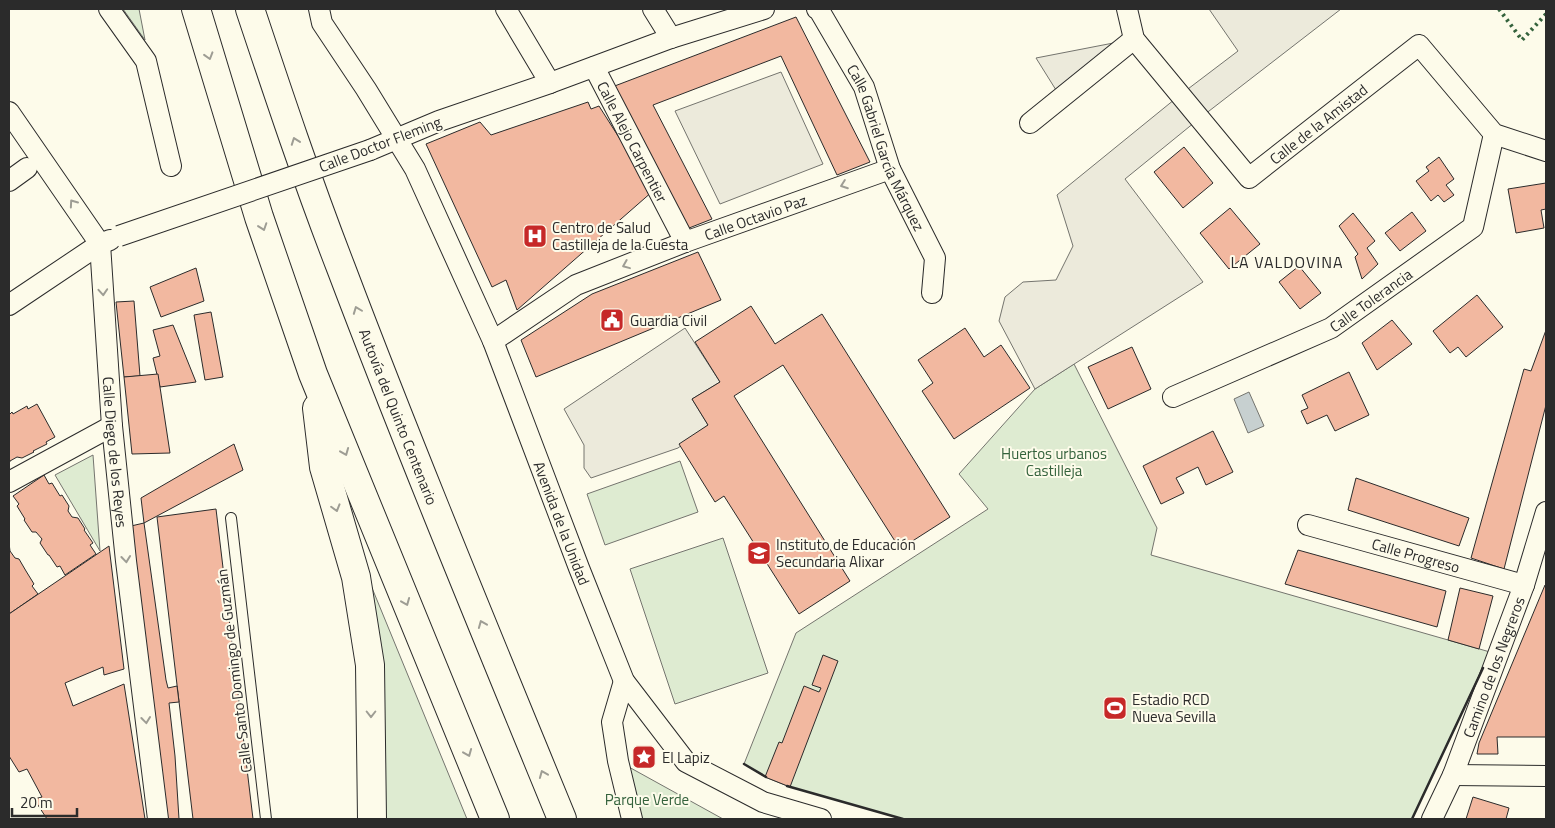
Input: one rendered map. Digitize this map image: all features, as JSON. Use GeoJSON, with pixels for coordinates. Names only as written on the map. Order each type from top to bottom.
{"type":"FeatureCollection","features":[{"type":"Feature","properties":{"kind":"highway"},"geometry":{"type":"LineString","coordinates":[[196,9],[259,217],[313,374],[495,819]]}},
{"type":"Feature","properties":{"kind":"highway","name":"Autovía del Quinto Centenario"},"geometry":{"type":"LineString","coordinates":[[250,9],[340,267],[406,436],[562,819]]}},
{"type":"Feature","properties":{"kind":"highway"},"geometry":{"type":"LineString","coordinates":[[313,374],[324,467],[356,577],[370,665],[372,819]]}},
{"type":"Feature","properties":{"kind":"street"},"geometry":{"type":"LineString","coordinates":[[110,9],[146,61],[171,166]]}},
{"type":"Feature","properties":{"kind":"street"},"geometry":{"type":"LineString","coordinates":[[506,9],[550,83]]}},
{"type":"Feature","properties":{"kind":"street"},"geometry":{"type":"LineString","coordinates":[[653,9],[671,38]]}},
{"type":"Feature","properties":{"kind":"street","name":"Calle Doctor Fleming"},"geometry":{"type":"LineString","coordinates":[[9,305],[110,240],[370,150],[439,121],[550,83],[671,38],[764,9]]}},
{"type":"Feature","properties":{"kind":"street","name":"Calle Gabriel García Márquez"},"geometry":{"type":"LineString","coordinates":[[817,9],[864,87],[890,169],[935,258],[932,293]]}},
{"type":"Feature","properties":{"kind":"street","name":"Calle de la Amistad"},"geometry":{"type":"LineString","coordinates":[[1127,9],[1134,38],[1250,178],[1419,45],[1494,134]]}},
{"type":"Feature","properties":{"kind":"street","name":"Avenida de la Unidad"},"geometry":{"type":"LineString","coordinates":[[324,14],[366,89],[415,169],[493,341],[624,681],[686,762],[763,802],[821,819]]}},
{"type":"Feature","properties":{"kind":"street"},"geometry":{"type":"LineString","coordinates":[[1030,123],[1134,38]]}},
{"type":"Feature","properties":{"kind":"street","name":"Calle Alejo Carpentier"},"geometry":{"type":"LineString","coordinates":[[594,67],[685,242]]}},
{"type":"Feature","properties":{"kind":"street"},"geometry":{"type":"LineString","coordinates":[[9,112],[110,240]]}},
{"type":"Feature","properties":{"kind":"street"},"geometry":{"type":"LineString","coordinates":[[1494,134],[1546,151]]}},
{"type":"Feature","properties":{"kind":"street","name":"Calle Tolerancia"},"geometry":{"type":"LineString","coordinates":[[1173,397],[1331,328],[1473,227],[1494,134]]}},
{"type":"Feature","properties":{"kind":"street"},"geometry":{"type":"LineString","coordinates":[[9,181],[28,168]]}},
{"type":"Feature","properties":{"kind":"street","name":"Calle Octavio Paz"},"geometry":{"type":"LineString","coordinates":[[493,341],[576,285],[685,242],[890,169]]}},
{"type":"Feature","properties":{"kind":"street","name":"Calle Diego de los Reyes"},"geometry":{"type":"LineString","coordinates":[[110,240],[112,426],[158,819]]}},
{"type":"Feature","properties":{"kind":"street"},"geometry":{"type":"LineString","coordinates":[[9,482],[112,426]]}},
{"type":"Feature","properties":{"kind":"street","name":"Camino de los Negreros"},"geometry":{"type":"LineString","coordinates":[[1432,819],[1453,774],[1524,585],[1546,512]]}},
{"type":"Feature","properties":{"kind":"street","name":"Calle Progreso"},"geometry":{"type":"LineString","coordinates":[[1308,525],[1524,585]]}},
{"type":"Feature","properties":{"kind":"street"},"geometry":{"type":"LineString","coordinates":[[624,681],[612,722],[618,761],[632,819]]}},
{"type":"Feature","properties":{"kind":"street"},"geometry":{"type":"LineString","coordinates":[[1453,774],[1546,776]]}},
{"type":"Feature","properties":{"kind":"lane","name":"Calle Santo Domingo de Guzmán"},"geometry":{"type":"LineString","coordinates":[[231,518],[266,819]]}},
{"type":"Feature","properties":{"kind":"green space"},"geometry":{"type":"Polygon","coordinates":[[[123,9],[139,9],[145,40],[123,9]]]}},
{"type":"Feature","properties":{"kind":"green space","name":"Estadio RCD Nueva Sevilla"},"geometry":{"type":"Polygon","coordinates":[[[1074,364],[1157,528],[1151,555],[1490,652],[1412,819],[903,819],[790,787],[765,777],[744,764],[796,633],[988,509],[959,474],[1035,389],[1074,364]]]}},
{"type":"Feature","properties":{"kind":"green space"},"geometry":{"type":"Polygon","coordinates":[[[93,455],[100,551],[55,475],[93,455]]]}},
{"type":"Feature","properties":{"kind":"green space"},"geometry":{"type":"Polygon","coordinates":[[[680,461],[698,512],[605,545],[587,494],[680,461]]]}},
{"type":"Feature","properties":{"kind":"green space"},"geometry":{"type":"Polygon","coordinates":[[[723,538],[768,673],[675,704],[630,569],[723,538]]]}},
{"type":"Feature","properties":{"kind":"green space"},"geometry":{"type":"Polygon","coordinates":[[[363,566],[467,819],[385,819],[363,566]]]}},
{"type":"Feature","properties":{"kind":"green space","name":"Parque Verde"},"geometry":{"type":"Polygon","coordinates":[[[618,761],[723,819],[632,819],[618,761]]]}},
{"type":"Feature","properties":{"kind":"shaded area"},"geometry":{"type":"Polygon","coordinates":[[[1209,9],[1341,9],[1200,118],[1125,179],[1203,282],[1035,389],[999,321],[1005,297],[1023,282],[1056,280],[1073,246],[1057,195],[1180,95],[1238,51],[1209,9]]]}},
{"type":"Feature","properties":{"kind":"shaded area"},"geometry":{"type":"Polygon","coordinates":[[[1134,39],[1061,98],[1036,58],[1134,39]]]}},
{"type":"Feature","properties":{"kind":"shaded area"},"geometry":{"type":"Polygon","coordinates":[[[781,72],[823,164],[720,204],[675,111],[781,72]]]}},
{"type":"Feature","properties":{"kind":"shaded area"},"geometry":{"type":"Polygon","coordinates":[[[685,328],[720,382],[692,399],[708,425],[678,448],[591,478],[584,468],[584,445],[564,409],[685,328]]]}},
{"type":"Feature","properties":{"kind":"shaded area"},"geometry":{"type":"Polygon","coordinates":[[[1249,392],[1264,426],[1248,433],[1234,399],[1249,392]]]}},
{"type":"Feature","properties":{"kind":"building"},"geometry":{"type":"Polygon","coordinates":[[[796,17],[870,162],[837,175],[781,56],[653,105],[712,219],[684,230],[612,87],[796,17]]]}},
{"type":"Feature","properties":{"kind":"building","name":"Centro de Salud Castilleja de la Cuesta"},"geometry":{"type":"Polygon","coordinates":[[[588,102],[591,109],[599,106],[653,191],[517,310],[506,280],[492,287],[426,144],[480,122],[491,135],[588,102]]]}},
{"type":"Feature","properties":{"kind":"building"},"geometry":{"type":"Polygon","coordinates":[[[1184,147],[1213,183],[1183,208],[1154,172],[1184,147]]]}},
{"type":"Feature","properties":{"kind":"building"},"geometry":{"type":"Polygon","coordinates":[[[1439,157],[1454,179],[1446,185],[1454,195],[1444,202],[1438,195],[1431,201],[1416,181],[1429,171],[1426,167],[1439,157]]]}},
{"type":"Feature","properties":{"kind":"building"},"geometry":{"type":"Polygon","coordinates":[[[1546,183],[1546,209],[1541,210],[1544,228],[1516,233],[1508,189],[1546,183]]]}},
{"type":"Feature","properties":{"kind":"building"},"geometry":{"type":"Polygon","coordinates":[[[1230,208],[1260,244],[1229,269],[1200,233],[1230,208]]]}},
{"type":"Feature","properties":{"kind":"building"},"geometry":{"type":"Polygon","coordinates":[[[1412,212],[1426,231],[1400,251],[1385,233],[1412,212]]]}},
{"type":"Feature","properties":{"kind":"building"},"geometry":{"type":"Polygon","coordinates":[[[1353,213],[1375,241],[1367,248],[1378,264],[1362,279],[1355,257],[1358,254],[1339,226],[1353,213]]]}},
{"type":"Feature","properties":{"kind":"building","name":"Guardia Civil"},"geometry":{"type":"Polygon","coordinates":[[[698,252],[721,300],[536,377],[521,340],[592,294],[698,252]]]}},
{"type":"Feature","properties":{"kind":"building"},"geometry":{"type":"Polygon","coordinates":[[[1299,266],[1321,293],[1300,309],[1279,282],[1299,266]]]}},
{"type":"Feature","properties":{"kind":"building"},"geometry":{"type":"Polygon","coordinates":[[[196,268],[204,301],[161,317],[150,287],[196,268]]]}},
{"type":"Feature","properties":{"kind":"building"},"geometry":{"type":"Polygon","coordinates":[[[1477,295],[1503,327],[1466,357],[1458,347],[1450,353],[1433,331],[1477,295]]]}},
{"type":"Feature","properties":{"kind":"building"},"geometry":{"type":"Polygon","coordinates":[[[134,301],[140,376],[124,377],[116,302],[134,301]]]}},
{"type":"Feature","properties":{"kind":"building"},"geometry":{"type":"Polygon","coordinates":[[[751,306],[775,344],[822,314],[950,517],[900,549],[783,365],[734,396],[850,581],[799,614],[724,496],[715,502],[679,444],[708,425],[692,399],[720,382],[695,342],[751,306]]]}},
{"type":"Feature","properties":{"kind":"building"},"geometry":{"type":"Polygon","coordinates":[[[211,312],[223,377],[205,380],[194,315],[211,312]]]}},
{"type":"Feature","properties":{"kind":"building"},"geometry":{"type":"Polygon","coordinates":[[[1392,320],[1412,344],[1377,370],[1362,343],[1392,320]]]}},
{"type":"Feature","properties":{"kind":"building"},"geometry":{"type":"Polygon","coordinates":[[[173,325],[196,382],[160,387],[153,358],[160,356],[153,330],[173,325]]]}},
{"type":"Feature","properties":{"kind":"building"},"geometry":{"type":"Polygon","coordinates":[[[965,328],[984,357],[1001,345],[1030,388],[954,439],[922,391],[933,383],[918,360],[965,328]]]}},
{"type":"Feature","properties":{"kind":"building"},"geometry":{"type":"Polygon","coordinates":[[[1546,330],[1546,405],[1504,569],[1471,558],[1524,369],[1531,371],[1546,330]]]}},
{"type":"Feature","properties":{"kind":"building"},"geometry":{"type":"Polygon","coordinates":[[[1132,347],[1151,389],[1108,409],[1088,367],[1132,347]]]}},
{"type":"Feature","properties":{"kind":"building"},"geometry":{"type":"Polygon","coordinates":[[[1349,372],[1369,415],[1335,431],[1327,415],[1307,424],[1301,411],[1308,408],[1302,395],[1349,372]]]}},
{"type":"Feature","properties":{"kind":"building"},"geometry":{"type":"Polygon","coordinates":[[[158,374],[170,453],[132,454],[124,377],[158,374]]]}},
{"type":"Feature","properties":{"kind":"building"},"geometry":{"type":"Polygon","coordinates":[[[37,404],[55,437],[34,452],[22,458],[17,457],[10,461],[9,464],[9,415],[27,406],[28,409],[37,404]]]}},
{"type":"Feature","properties":{"kind":"building"},"geometry":{"type":"Polygon","coordinates":[[[1213,431],[1233,472],[1206,485],[1198,467],[1176,478],[1184,493],[1161,504],[1143,466],[1213,431]]]}},
{"type":"Feature","properties":{"kind":"building"},"geometry":{"type":"Polygon","coordinates":[[[234,444],[243,470],[144,523],[141,498],[234,444]]]}},
{"type":"Feature","properties":{"kind":"building"},"geometry":{"type":"Polygon","coordinates":[[[44,475],[49,484],[52,483],[60,496],[62,495],[69,506],[68,511],[72,517],[78,518],[93,543],[90,545],[96,554],[65,575],[60,566],[57,567],[40,543],[42,539],[36,532],[32,532],[24,520],[17,506],[19,504],[13,496],[44,475]]]}},
{"type":"Feature","properties":{"kind":"building"},"geometry":{"type":"Polygon","coordinates":[[[1356,478],[1469,518],[1459,546],[1348,510],[1356,478]]]}},
{"type":"Feature","properties":{"kind":"building"},"geometry":{"type":"Polygon","coordinates":[[[216,509],[253,819],[193,819],[157,517],[216,509]]]}},
{"type":"Feature","properties":{"kind":"building"},"geometry":{"type":"Polygon","coordinates":[[[144,523],[166,680],[168,688],[177,686],[179,702],[169,703],[179,819],[165,819],[131,526],[144,523]]]}},
{"type":"Feature","properties":{"kind":"building"},"geometry":{"type":"Polygon","coordinates":[[[9,543],[10,551],[15,558],[19,559],[38,594],[9,614],[9,543]]]}},
{"type":"Feature","properties":{"kind":"building"},"geometry":{"type":"Polygon","coordinates":[[[109,546],[124,669],[104,675],[103,667],[65,683],[73,706],[124,684],[145,819],[47,819],[34,799],[42,797],[27,769],[19,772],[9,756],[9,614],[109,546]]]}},
{"type":"Feature","properties":{"kind":"building"},"geometry":{"type":"Polygon","coordinates":[[[1298,550],[1446,591],[1437,627],[1285,584],[1298,550]]]}},
{"type":"Feature","properties":{"kind":"building"},"geometry":{"type":"Polygon","coordinates":[[[1545,585],[1546,737],[1497,737],[1498,754],[1477,754],[1479,743],[1545,585]]]}},
{"type":"Feature","properties":{"kind":"building"},"geometry":{"type":"Polygon","coordinates":[[[1460,588],[1493,596],[1479,649],[1448,640],[1460,588]]]}},
{"type":"Feature","properties":{"kind":"building"},"geometry":{"type":"Polygon","coordinates":[[[823,655],[838,661],[790,787],[765,777],[779,742],[782,743],[804,686],[819,692],[821,688],[812,685],[823,655]]]}},
{"type":"Feature","properties":{"kind":"building"},"geometry":{"type":"Polygon","coordinates":[[[1473,797],[1509,808],[1506,819],[1466,819],[1473,797]]]}},
{"type":"Feature","properties":{"kind":"hedge"},"geometry":{"type":"LineString","coordinates":[[1499,9],[1522,40],[1546,14]]}},
{"type":"Feature","properties":{"kind":"wall"},"geometry":{"type":"LineString","coordinates":[[1412,819],[1483,668]]}},
{"type":"Feature","properties":{"kind":"wall"},"geometry":{"type":"LineString","coordinates":[[744,764],[766,777]]}},
{"type":"Feature","properties":{"kind":"wall"},"geometry":{"type":"LineString","coordinates":[[787,786],[903,819]]}},
{"type":"Feature","properties":{"kind":"place","name":"Centro de Salud Castilleja de la Cuesta"},"geometry":{"type":"Point","coordinates":[535,236]}},
{"type":"Feature","properties":{"kind":"place","name":"Guardia Civil"},"geometry":{"type":"Point","coordinates":[612,320]}},
{"type":"Feature","properties":{"kind":"place","name":"Instituto de Educación Secundaria Alixar"},"geometry":{"type":"Point","coordinates":[759,553]}},
{"type":"Feature","properties":{"kind":"place","name":"Estadio RCD Nueva Sevilla"},"geometry":{"type":"Point","coordinates":[1115,708]}},
{"type":"Feature","properties":{"kind":"place","name":"El Lapiz"},"geometry":{"type":"Point","coordinates":[644,757]}},
{"type":"Feature","properties":{"kind":"district","name":"LA VALDOVINA"},"geometry":{"type":"Point","coordinates":[1287,262]}},
{"type":"Feature","properties":{"kind":"park label","name":"Huertos urbanos Castilleja"},"geometry":{"type":"Point","coordinates":[1054,462]}}]}
